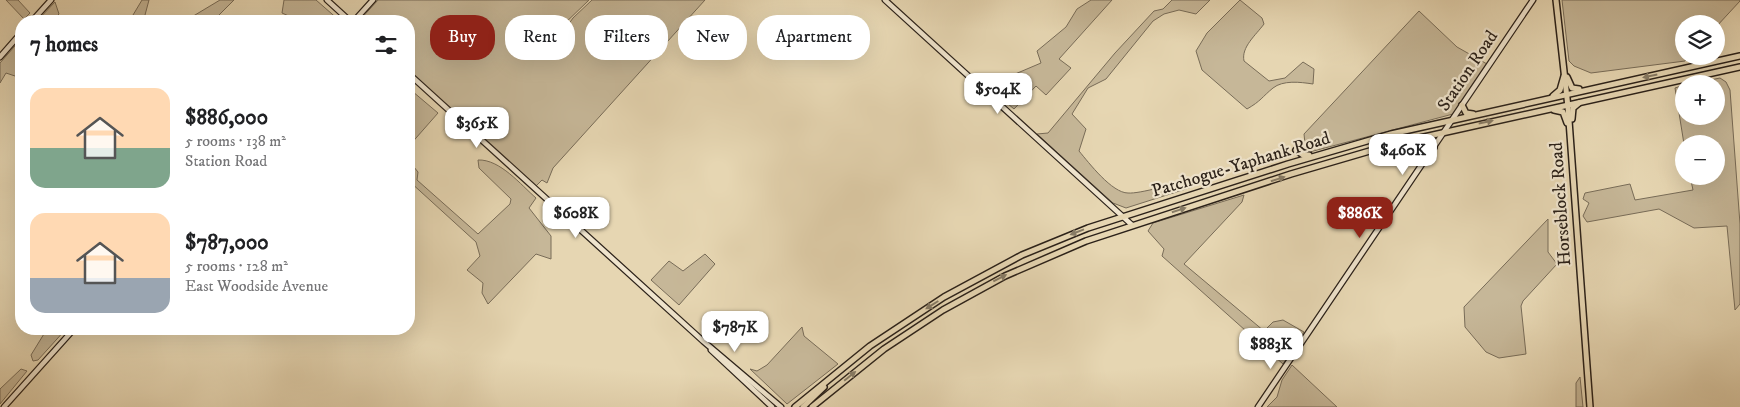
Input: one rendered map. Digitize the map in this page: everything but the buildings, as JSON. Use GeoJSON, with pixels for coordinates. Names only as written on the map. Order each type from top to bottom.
{"type":"FeatureCollection","features":[{"type":"Feature","properties":{"kind":"main road"},"geometry":{"type":"LineString","coordinates":[[37,15],[51,0]]}},
{"type":"Feature","properties":{"kind":"main road"},"geometry":{"type":"LineString","coordinates":[[327,0],[345,15]]}},
{"type":"Feature","properties":{"kind":"main road"},"geometry":{"type":"LineString","coordinates":[[358,15],[373,0]]}},
{"type":"Feature","properties":{"kind":"main road"},"geometry":{"type":"LineString","coordinates":[[885,0],[1132,225]]}},
{"type":"Feature","properties":{"kind":"main road","name":"Station Road"},"geometry":{"type":"LineString","coordinates":[[1258,407],[1534,0]]}},
{"type":"Feature","properties":{"kind":"main road","name":"Horseblock Road"},"geometry":{"type":"LineString","coordinates":[[1556,0],[1568,104],[1590,407]]}},
{"type":"Feature","properties":{"kind":"main road"},"geometry":{"type":"LineString","coordinates":[[0,56],[15,40]]}},
{"type":"Feature","properties":{"kind":"main road","name":"Patchogue-Yaphank Road"},"geometry":{"type":"LineString","coordinates":[[795,407],[899,325],[975,279],[1038,248],[1123,216],[1324,153],[1453,119],[1740,56]]}},
{"type":"Feature","properties":{"kind":"main road"},"geometry":{"type":"LineString","coordinates":[[1732,58],[1734,68]]}},
{"type":"Feature","properties":{"kind":"main road"},"geometry":{"type":"LineString","coordinates":[[1410,140],[1740,67]]}},
{"type":"Feature","properties":{"kind":"main road"},"geometry":{"type":"LineString","coordinates":[[1565,72],[1574,89],[1592,88]]}},
{"type":"Feature","properties":{"kind":"main road"},"geometry":{"type":"LineString","coordinates":[[1547,98],[1559,91],[1565,72]]}},
{"type":"Feature","properties":{"kind":"main road"},"geometry":{"type":"LineString","coordinates":[[415,79],[703,341],[772,407]]}},
{"type":"Feature","properties":{"kind":"main road"},"geometry":{"type":"LineString","coordinates":[[1570,133],[1573,109],[1581,102]]}},
{"type":"Feature","properties":{"kind":"main road"},"geometry":{"type":"LineString","coordinates":[[1462,105],[1466,113],[1476,114]]}},
{"type":"Feature","properties":{"kind":"main road"},"geometry":{"type":"LineString","coordinates":[[1542,110],[1562,110],[1570,133]]}},
{"type":"Feature","properties":{"kind":"main road"},"geometry":{"type":"LineString","coordinates":[[1410,140],[1430,138],[1434,147]]}},
{"type":"Feature","properties":{"kind":"main road","name":"Patchogue-Yaphank Road"},"geometry":{"type":"LineString","coordinates":[[812,407],[884,350],[966,297],[1045,257],[1132,225],[1410,140]]}},
{"type":"Feature","properties":{"kind":"main road"},"geometry":{"type":"LineString","coordinates":[[1296,150],[1305,155],[1324,153]]}},
{"type":"Feature","properties":{"kind":"main road"},"geometry":{"type":"LineString","coordinates":[[4,407],[69,335]]}},
{"type":"Feature","properties":{"kind":"main road"},"geometry":{"type":"LineString","coordinates":[[703,341],[781,407]]}},
{"type":"Feature","properties":{"kind":"main road"},"geometry":{"type":"LineString","coordinates":[[803,407],[830,378]]}},
{"type":"Feature","properties":{"kind":"shaded area"},"geometry":{"type":"Polygon","coordinates":[[[6,0],[18,0],[30,13],[28,15],[20,15],[6,0]]]}},
{"type":"Feature","properties":{"kind":"shaded area"},"geometry":{"type":"Polygon","coordinates":[[[142,0],[149,0],[145,15],[133,15],[142,0]]]}},
{"type":"Feature","properties":{"kind":"shaded area"},"geometry":{"type":"Polygon","coordinates":[[[220,0],[234,0],[219,15],[195,15],[220,0]]]}},
{"type":"Feature","properties":{"kind":"shaded area"},"geometry":{"type":"Polygon","coordinates":[[[284,0],[316,0],[333,15],[286,15],[282,13],[284,0]]]}},
{"type":"Feature","properties":{"kind":"shaded area"},"geometry":{"type":"Polygon","coordinates":[[[378,0],[589,0],[573,15],[505,15],[505,60],[575,60],[575,16],[592,0],[705,0],[691,15],[678,15],[678,30],[668,41],[668,15],[585,15],[585,60],[651,60],[553,168],[547,183],[542,180],[536,186],[415,76],[415,15],[364,15],[378,0]]]}},
{"type":"Feature","properties":{"kind":"shaded area"},"geometry":{"type":"Polygon","coordinates":[[[1091,0],[1112,0],[1059,59],[1071,68],[1046,95],[1036,86],[1014,109],[987,86],[1041,63],[1037,51],[1066,27],[1077,9],[1091,0]]]}},
{"type":"Feature","properties":{"kind":"shaded area"},"geometry":{"type":"Polygon","coordinates":[[[1172,0],[1210,0],[1196,14],[1179,10],[1164,14],[1153,21],[1106,79],[1088,88],[1072,114],[1086,129],[1079,151],[1101,177],[1115,188],[1122,192],[1134,193],[1189,180],[1192,187],[1126,208],[1113,203],[1037,134],[1048,133],[1115,53],[1154,11],[1163,9],[1172,0]]]}},
{"type":"Feature","properties":{"kind":"shaded area"},"geometry":{"type":"Polygon","coordinates":[[[1240,0],[1262,18],[1264,24],[1247,46],[1244,61],[1269,81],[1285,78],[1303,62],[1314,69],[1313,84],[1292,82],[1277,85],[1247,109],[1202,70],[1196,51],[1207,33],[1240,0]]]}},
{"type":"Feature","properties":{"kind":"shaded area"},"geometry":{"type":"Polygon","coordinates":[[[1562,0],[1740,0],[1725,17],[1725,15],[1675,15],[1675,62],[1591,73],[1574,66],[1569,61],[1562,0]]]}},
{"type":"Feature","properties":{"kind":"shaded area"},"geometry":{"type":"Polygon","coordinates":[[[55,2],[59,14],[43,15],[55,2]]]}},
{"type":"Feature","properties":{"kind":"shaded area"},"geometry":{"type":"Polygon","coordinates":[[[1419,11],[1457,47],[1487,64],[1453,114],[1306,153],[1304,134],[1419,11]]]}},
{"type":"Feature","properties":{"kind":"shaded area"},"geometry":{"type":"Polygon","coordinates":[[[15,46],[15,76],[6,73],[0,83],[0,63],[15,46]]]}},
{"type":"Feature","properties":{"kind":"shaded area"},"geometry":{"type":"Polygon","coordinates":[[[1726,82],[1730,90],[1740,224],[1740,304],[1735,310],[1727,226],[1694,228],[1659,209],[1587,222],[1583,216],[1589,203],[1583,199],[1585,193],[1630,184],[1635,200],[1693,190],[1692,185],[1725,185],[1725,135],[1683,135],[1681,125],[1725,125],[1726,82]]]}},
{"type":"Feature","properties":{"kind":"shaded area"},"geometry":{"type":"Polygon","coordinates":[[[415,94],[438,113],[415,139],[415,94]]]}},
{"type":"Feature","properties":{"kind":"shaded area"},"geometry":{"type":"Polygon","coordinates":[[[478,160],[486,161],[502,168],[517,180],[536,198],[529,208],[551,236],[551,259],[536,254],[488,304],[482,293],[483,283],[467,270],[480,256],[476,242],[415,186],[415,168],[418,172],[417,180],[478,234],[510,204],[511,199],[479,168],[478,160]]]}},
{"type":"Feature","properties":{"kind":"shaded area"},"geometry":{"type":"Polygon","coordinates":[[[1244,195],[1242,202],[1184,264],[1264,331],[1273,322],[1283,320],[1304,332],[1283,364],[1162,256],[1164,249],[1148,231],[1153,223],[1244,195]]]}},
{"type":"Feature","properties":{"kind":"shaded area"},"geometry":{"type":"Polygon","coordinates":[[[1548,219],[1548,252],[1557,264],[1523,301],[1521,306],[1526,354],[1499,358],[1486,352],[1465,327],[1464,307],[1548,219]]]}},
{"type":"Feature","properties":{"kind":"shaded area"},"geometry":{"type":"Polygon","coordinates":[[[705,254],[715,264],[679,305],[651,280],[669,261],[683,271],[705,254]]]}},
{"type":"Feature","properties":{"kind":"shaded area"},"geometry":{"type":"Polygon","coordinates":[[[802,327],[804,336],[838,364],[787,404],[750,369],[757,371],[767,365],[802,327]]]}},
{"type":"Feature","properties":{"kind":"shaded area"},"geometry":{"type":"Polygon","coordinates":[[[43,335],[61,335],[38,360],[33,361],[31,355],[43,335]]]}},
{"type":"Feature","properties":{"kind":"shaded area"},"geometry":{"type":"Polygon","coordinates":[[[1292,365],[1337,407],[1267,407],[1277,397],[1282,380],[1292,365]]]}},
{"type":"Feature","properties":{"kind":"shaded area"},"geometry":{"type":"Polygon","coordinates":[[[21,369],[27,371],[0,404],[0,389],[21,369]]]}},
{"type":"Feature","properties":{"kind":"shaded area"},"geometry":{"type":"Polygon","coordinates":[[[1580,377],[1583,407],[1576,407],[1576,383],[1580,377]]]}}]}
